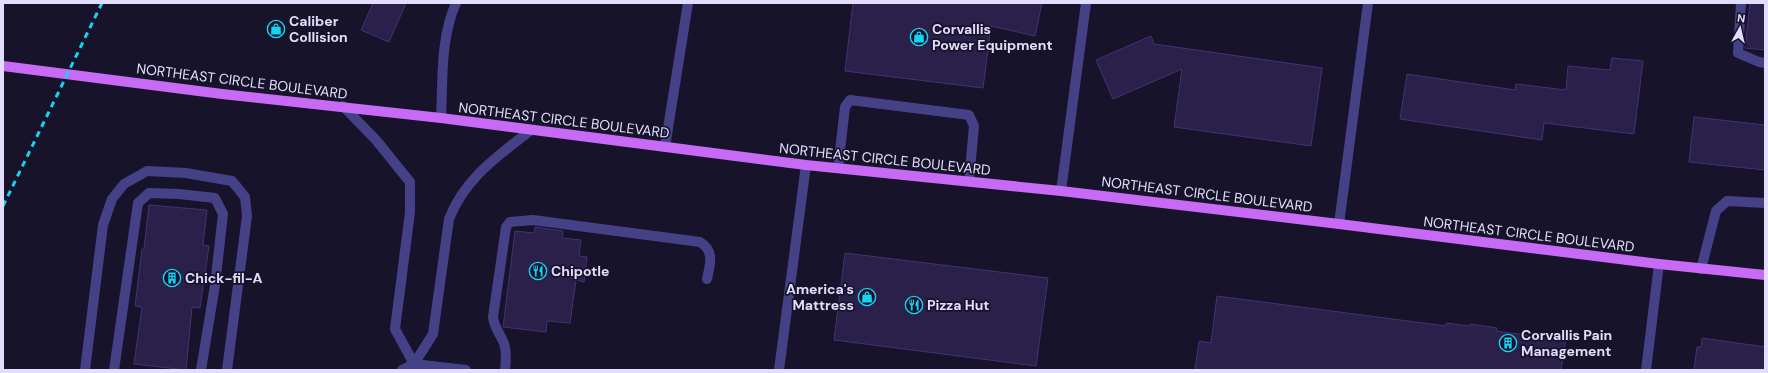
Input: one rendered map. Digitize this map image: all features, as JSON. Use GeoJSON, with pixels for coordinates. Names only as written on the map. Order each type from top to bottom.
{"type":"FeatureCollection","features":[{"type":"Feature","properties":{"kind":"main road","name":"NORTHEAST CIRCLE BOULEVARD"},"geometry":{"type":"LineString","coordinates":[[3,66],[208,92],[344,106],[806,165],[1061,191],[1659,264],[1765,275]]}},
{"type":"Feature","properties":{"kind":"street"},"geometry":{"type":"LineString","coordinates":[[441,118],[442,66],[450,15],[456,3]]}},
{"type":"Feature","properties":{"kind":"street"},"geometry":{"type":"LineString","coordinates":[[665,147],[688,3]]}},
{"type":"Feature","properties":{"kind":"street"},"geometry":{"type":"LineString","coordinates":[[1061,191],[1086,3]]}},
{"type":"Feature","properties":{"kind":"street"},"geometry":{"type":"LineString","coordinates":[[1339,224],[1368,3]]}},
{"type":"Feature","properties":{"kind":"street"},"geometry":{"type":"LineString","coordinates":[[1741,3],[1738,53],[1765,63]]}},
{"type":"Feature","properties":{"kind":"street"},"geometry":{"type":"LineString","coordinates":[[838,168],[845,107],[850,100],[969,115],[974,126],[969,181]]}},
{"type":"Feature","properties":{"kind":"street"},"geometry":{"type":"LineString","coordinates":[[344,106],[376,140],[410,182],[410,212],[396,329],[414,364]]}},
{"type":"Feature","properties":{"kind":"street"},"geometry":{"type":"LineString","coordinates":[[402,370],[414,364],[433,334],[449,219],[454,205],[465,189],[484,167],[531,130]]}},
{"type":"Feature","properties":{"kind":"street"},"geometry":{"type":"LineString","coordinates":[[779,370],[806,165]]}},
{"type":"Feature","properties":{"kind":"street"},"geometry":{"type":"LineString","coordinates":[[85,370],[103,225],[112,199],[124,184],[147,171],[186,173],[232,181],[245,197],[247,216],[227,370]]}},
{"type":"Feature","properties":{"kind":"street"},"geometry":{"type":"LineString","coordinates":[[114,370],[138,202],[149,192],[215,198],[223,214],[215,285],[201,370]]}},
{"type":"Feature","properties":{"kind":"street"},"geometry":{"type":"LineString","coordinates":[[1701,269],[1716,211],[1726,201],[1765,203]]}},
{"type":"Feature","properties":{"kind":"street"},"geometry":{"type":"LineString","coordinates":[[505,370],[506,357],[504,342],[494,324],[494,317],[504,234],[506,227],[510,222],[533,220],[700,242],[706,246],[710,253],[707,279]]}},
{"type":"Feature","properties":{"kind":"street"},"geometry":{"type":"LineString","coordinates":[[1646,370],[1659,264]]}},
{"type":"Feature","properties":{"kind":"street"},"geometry":{"type":"LineString","coordinates":[[414,364],[466,370]]}},
{"type":"Feature","properties":{"kind":"building"},"geometry":{"type":"Polygon","coordinates":[[[373,3],[406,3],[389,42],[361,30],[373,3]]]}},
{"type":"Feature","properties":{"kind":"building","name":"Corvallis Power Equipment"},"geometry":{"type":"Polygon","coordinates":[[[853,3],[1042,3],[1035,36],[991,26],[983,88],[845,71],[853,3]]]}},
{"type":"Feature","properties":{"kind":"building"},"geometry":{"type":"Polygon","coordinates":[[[1750,3],[1765,3],[1765,50],[1745,48],[1750,3]]]}},
{"type":"Feature","properties":{"kind":"building"},"geometry":{"type":"Polygon","coordinates":[[[1151,36],[1154,44],[1322,68],[1311,146],[1174,127],[1182,69],[1113,99],[1096,60],[1151,36]]]}},
{"type":"Feature","properties":{"kind":"building"},"geometry":{"type":"Polygon","coordinates":[[[1612,58],[1643,61],[1634,134],[1544,123],[1542,140],[1400,119],[1407,74],[1515,90],[1516,84],[1566,90],[1568,66],[1610,70],[1612,58]]]}},
{"type":"Feature","properties":{"kind":"building"},"geometry":{"type":"Polygon","coordinates":[[[1694,117],[1765,125],[1765,170],[1689,162],[1694,117]]]}},
{"type":"Feature","properties":{"kind":"building","name":"Chick-fil-A"},"geometry":{"type":"Polygon","coordinates":[[[149,205],[207,210],[203,245],[209,246],[200,308],[192,307],[186,370],[134,364],[142,307],[135,306],[149,205]]]}},
{"type":"Feature","properties":{"kind":"building"},"geometry":{"type":"Polygon","coordinates":[[[535,227],[563,231],[562,238],[581,240],[579,256],[587,257],[584,282],[576,280],[570,323],[547,321],[546,332],[503,327],[515,231],[534,233],[535,227]]]}},
{"type":"Feature","properties":{"kind":"building"},"geometry":{"type":"Polygon","coordinates":[[[845,253],[1048,278],[1036,366],[834,340],[845,253]]]}},
{"type":"Feature","properties":{"kind":"building"},"geometry":{"type":"Polygon","coordinates":[[[1217,296],[1446,326],[1446,323],[1470,326],[1470,324],[1497,328],[1496,331],[1540,337],[1540,334],[1566,338],[1561,370],[1195,370],[1199,341],[1211,343],[1217,296]]]}},
{"type":"Feature","properties":{"kind":"building"},"geometry":{"type":"Polygon","coordinates":[[[1702,338],[1765,347],[1765,370],[1694,370],[1697,347],[1701,347],[1702,338]]]}},
{"type":"Feature","properties":{"kind":"railway"},"geometry":{"type":"LineString","coordinates":[[3,206],[102,3]]}},
{"type":"Feature","properties":{"kind":"place","name":"Caliber Collision"},"geometry":{"type":"Point","coordinates":[276,29]}},
{"type":"Feature","properties":{"kind":"place","name":"Corvallis Power Equipment"},"geometry":{"type":"Point","coordinates":[919,37]}},
{"type":"Feature","properties":{"kind":"place","name":"Chipotle"},"geometry":{"type":"Point","coordinates":[538,271]}},
{"type":"Feature","properties":{"kind":"place","name":"Chick-fil-A"},"geometry":{"type":"Point","coordinates":[172,278]}},
{"type":"Feature","properties":{"kind":"place","name":"America's Mattress"},"geometry":{"type":"Point","coordinates":[867,297]}},
{"type":"Feature","properties":{"kind":"place","name":"Pizza Hut"},"geometry":{"type":"Point","coordinates":[914,305]}},
{"type":"Feature","properties":{"kind":"place","name":"Corvallis Pain Management"},"geometry":{"type":"Point","coordinates":[1508,343]}}]}
